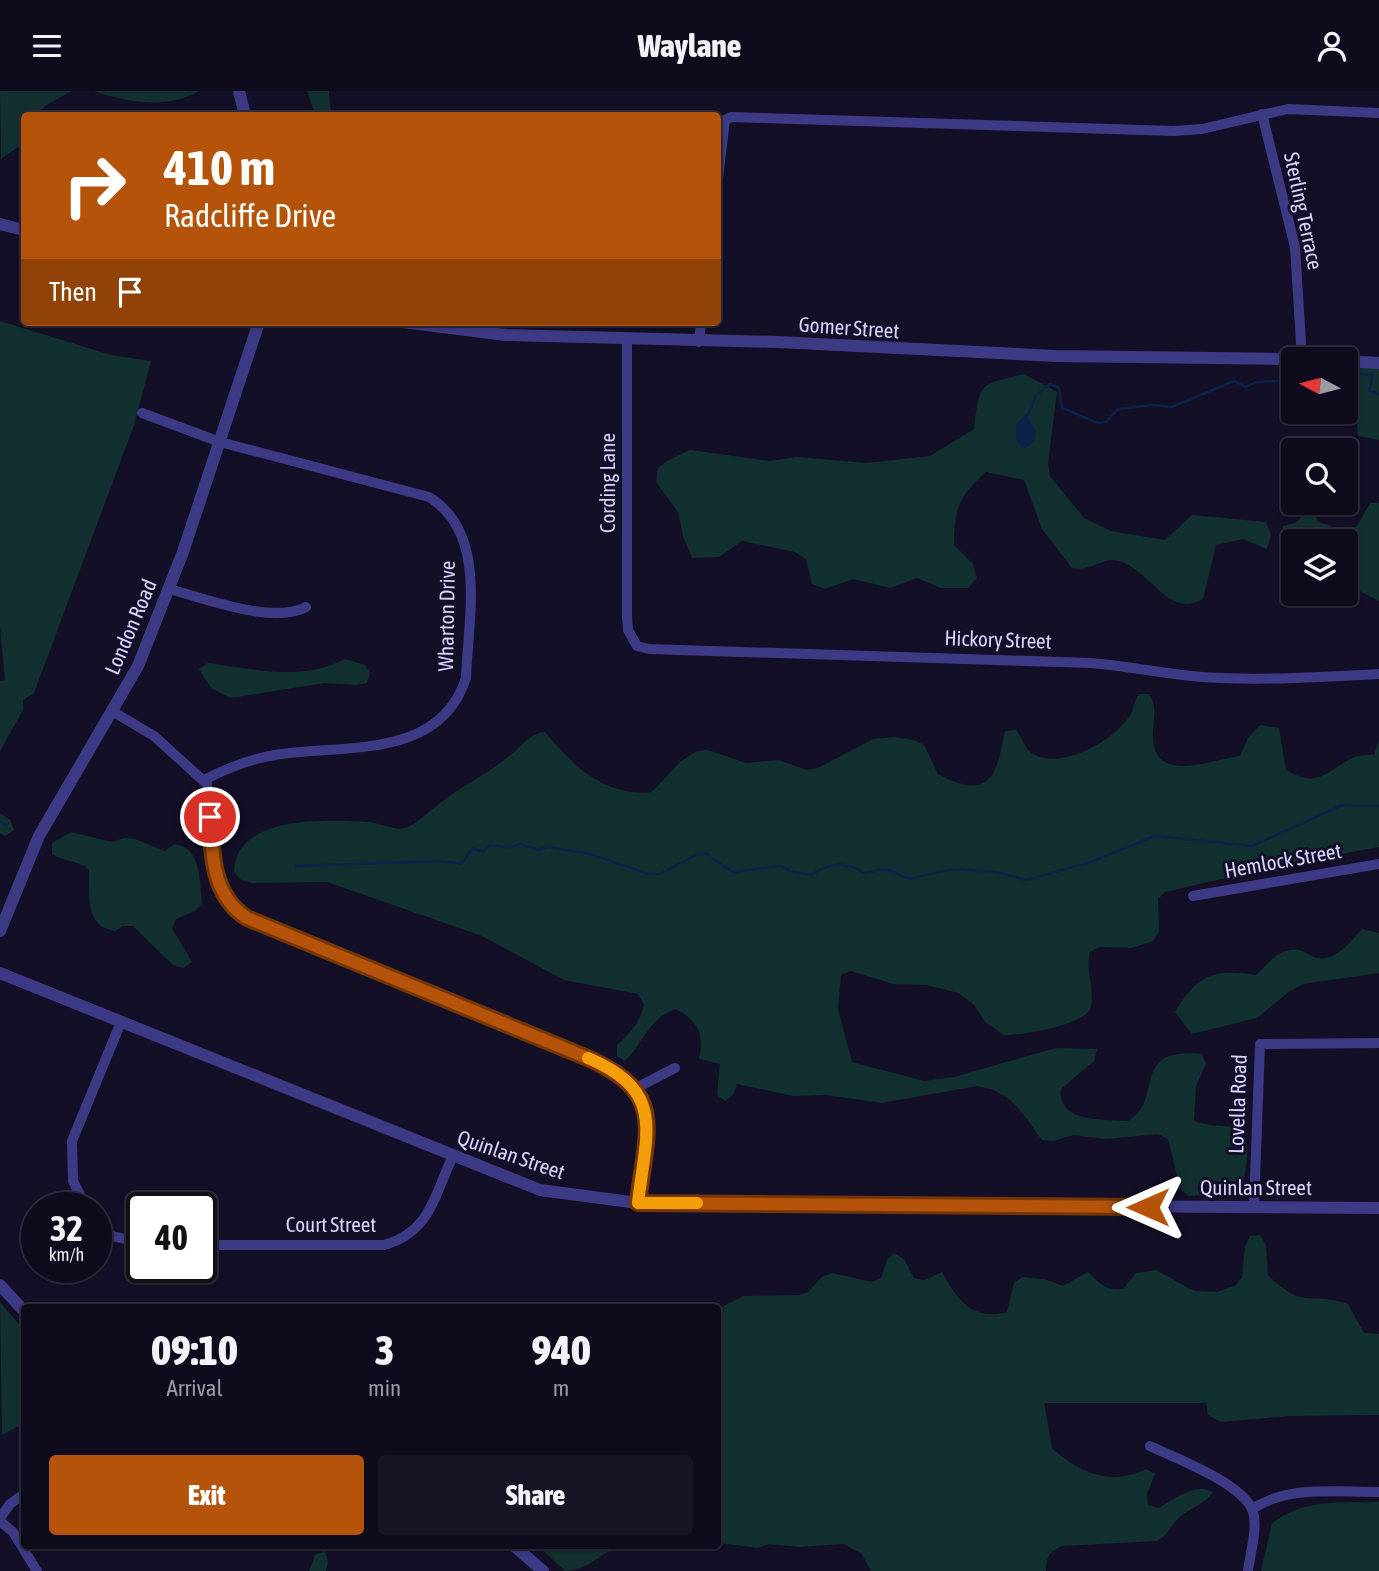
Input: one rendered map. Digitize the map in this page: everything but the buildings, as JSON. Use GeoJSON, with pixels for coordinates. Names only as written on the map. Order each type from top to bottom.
{"type":"FeatureCollection","features":[{"type":"Feature","properties":{"kind":"street"},"geometry":{"type":"LineString","coordinates":[[239,91],[244,112]]}},
{"type":"Feature","properties":{"kind":"street"},"geometry":{"type":"LineString","coordinates":[[721,150],[725,120],[731,117],[1174,131],[1202,129],[1288,109],[1379,113]]}},
{"type":"Feature","properties":{"kind":"street","name":"Sterling Terrace"},"geometry":{"type":"LineString","coordinates":[[1262,114],[1295,247],[1301,347]]}},
{"type":"Feature","properties":{"kind":"street"},"geometry":{"type":"LineString","coordinates":[[0,224],[21,229]]}},
{"type":"Feature","properties":{"kind":"street","name":"London Road"},"geometry":{"type":"LineString","coordinates":[[0,931],[40,836],[138,666],[169,589],[258,326]]}},
{"type":"Feature","properties":{"kind":"street","name":"Gomer Street"},"geometry":{"type":"LineString","coordinates":[[435,326],[506,335],[778,342],[1056,356],[1281,359]]}},
{"type":"Feature","properties":{"kind":"street"},"geometry":{"type":"LineString","coordinates":[[699,342],[701,326]]}},
{"type":"Feature","properties":{"kind":"street","name":"Cording Lane"},"geometry":{"type":"LineString","coordinates":[[627,339],[628,626]]}},
{"type":"Feature","properties":{"kind":"street"},"geometry":{"type":"LineString","coordinates":[[1358,362],[1379,363]]}},
{"type":"Feature","properties":{"kind":"street","name":"Wharton Drive"},"geometry":{"type":"LineString","coordinates":[[142,413],[220,442],[409,489],[442,505],[461,530],[468,551],[466,678],[460,696],[445,718],[411,738],[274,755],[237,765],[204,780]]}},
{"type":"Feature","properties":{"kind":"street"},"geometry":{"type":"LineString","coordinates":[[169,589],[268,613],[288,614],[306,607]]}},
{"type":"Feature","properties":{"kind":"street","name":"Hickory Street"},"geometry":{"type":"LineString","coordinates":[[628,626],[634,643],[649,649],[1041,660],[1140,667],[1199,677],[1253,680],[1379,674]]}},
{"type":"Feature","properties":{"kind":"street"},"geometry":{"type":"LineString","coordinates":[[112,711],[154,736],[204,780],[210,802],[218,881],[222,893],[237,912],[608,1067],[636,1088],[642,1098],[646,1121],[638,1203]]}},
{"type":"Feature","properties":{"kind":"street","name":"Hemlock Street"},"geometry":{"type":"LineString","coordinates":[[1193,897],[1379,864]]}},
{"type":"Feature","properties":{"kind":"street","name":"Quinlan Street"},"geometry":{"type":"LineString","coordinates":[[0,973],[540,1190],[638,1203],[1379,1208]]}},
{"type":"Feature","properties":{"kind":"street"},"geometry":{"type":"LineString","coordinates":[[78,1192],[73,1181],[72,1141],[121,1022]]}},
{"type":"Feature","properties":{"kind":"street","name":"Lovella Road"},"geometry":{"type":"LineString","coordinates":[[1254,1207],[1260,1044],[1379,1043]]}},
{"type":"Feature","properties":{"kind":"street"},"geometry":{"type":"LineString","coordinates":[[636,1088],[675,1069]]}},
{"type":"Feature","properties":{"kind":"street","name":"Court Street"},"geometry":{"type":"LineString","coordinates":[[217,1245],[384,1245],[399,1241],[422,1223],[430,1212],[453,1156]]}},
{"type":"Feature","properties":{"kind":"street"},"geometry":{"type":"LineString","coordinates":[[0,1285],[21,1308]]}},
{"type":"Feature","properties":{"kind":"street"},"geometry":{"type":"LineString","coordinates":[[1150,1446],[1234,1488],[1252,1509],[1248,1571]]}},
{"type":"Feature","properties":{"kind":"street"},"geometry":{"type":"LineString","coordinates":[[1252,1509],[1266,1500],[1289,1493],[1379,1492]]}},
{"type":"Feature","properties":{"kind":"street"},"geometry":{"type":"LineString","coordinates":[[21,1496],[10,1504],[0,1519],[21,1545]]}},
{"type":"Feature","properties":{"kind":"street"},"geometry":{"type":"LineString","coordinates":[[23,1549],[37,1571]]}},
{"type":"Feature","properties":{"kind":"street"},"geometry":{"type":"LineString","coordinates":[[518,1549],[543,1571]]}},
{"type":"Feature","properties":{"kind":"green space"},"geometry":{"type":"Polygon","coordinates":[[[0,91],[72,91],[46,105],[39,112],[21,112],[21,145],[1,159],[0,91]]]}},
{"type":"Feature","properties":{"kind":"green space"},"geometry":{"type":"Polygon","coordinates":[[[94,91],[199,91],[174,101],[147,102],[94,91]]]}},
{"type":"Feature","properties":{"kind":"green space"},"geometry":{"type":"Polygon","coordinates":[[[307,91],[329,91],[331,112],[314,112],[307,91]]]}},
{"type":"Feature","properties":{"kind":"green space"},"geometry":{"type":"Polygon","coordinates":[[[0,321],[111,355],[151,361],[134,425],[34,693],[23,700],[23,710],[0,751],[0,681],[5,680],[0,627],[0,321]]]}},
{"type":"Feature","properties":{"kind":"green space"},"geometry":{"type":"Polygon","coordinates":[[[1358,367],[1379,368],[1379,440],[1358,436],[1358,367]]]}},
{"type":"Feature","properties":{"kind":"green space"},"geometry":{"type":"Polygon","coordinates":[[[1024,374],[1057,392],[1048,463],[1050,476],[1084,518],[1111,531],[1165,540],[1192,515],[1266,522],[1271,535],[1267,549],[1243,539],[1216,545],[1203,599],[1190,604],[1179,603],[1137,571],[1114,560],[1085,568],[1072,568],[1042,529],[1024,480],[986,472],[964,496],[955,522],[954,545],[973,564],[977,578],[968,588],[941,588],[917,578],[891,588],[853,579],[825,589],[812,584],[806,559],[795,552],[742,541],[719,557],[692,558],[683,536],[678,512],[656,482],[658,468],[690,450],[770,461],[797,457],[867,463],[930,456],[974,429],[978,402],[984,388],[1024,374]]]}},
{"type":"Feature","properties":{"kind":"green space"},"geometry":{"type":"Polygon","coordinates":[[[1370,503],[1379,503],[1379,601],[1358,590],[1358,529],[1349,529],[1357,526],[1370,503]]]}},
{"type":"Feature","properties":{"kind":"green space"},"geometry":{"type":"Polygon","coordinates":[[[1302,515],[1316,515],[1317,521],[1338,529],[1282,529],[1283,526],[1302,515]]]}},
{"type":"Feature","properties":{"kind":"green space"},"geometry":{"type":"Polygon","coordinates":[[[345,659],[365,665],[370,673],[367,683],[324,683],[231,698],[211,688],[199,669],[208,663],[295,672],[328,666],[345,659]]]}},
{"type":"Feature","properties":{"kind":"green space"},"geometry":{"type":"Polygon","coordinates":[[[1139,694],[1149,694],[1152,698],[1155,749],[1161,759],[1172,765],[1185,766],[1240,756],[1248,738],[1260,725],[1279,728],[1286,770],[1297,776],[1314,778],[1354,757],[1374,755],[1379,740],[1379,847],[1282,865],[1165,892],[1158,899],[1159,932],[1153,941],[1132,948],[1099,947],[1090,952],[1091,1007],[1087,1013],[1066,1024],[1024,1034],[1004,1035],[985,1022],[974,1005],[958,993],[927,985],[893,984],[851,971],[841,975],[838,1009],[852,1062],[924,1081],[954,1077],[1056,1048],[1097,1049],[1094,1061],[1061,1089],[1066,1108],[1074,1114],[1095,1119],[1128,1121],[1139,1112],[1145,1101],[1151,1077],[1164,1059],[1179,1054],[1202,1054],[1206,1064],[1196,1086],[1194,1121],[1232,1127],[1239,1130],[1247,1143],[1243,1186],[1222,1194],[1188,1196],[1180,1188],[1168,1139],[1158,1134],[1106,1139],[1074,1135],[1053,1141],[1042,1140],[1016,1105],[1000,1093],[977,1086],[882,1103],[826,1095],[793,1096],[737,1084],[733,1095],[725,1101],[717,1095],[720,1064],[699,1059],[701,1043],[698,1030],[690,1019],[676,1009],[653,1024],[625,1061],[617,1056],[617,1045],[640,1017],[644,1005],[638,994],[564,980],[482,936],[327,882],[251,883],[241,880],[234,872],[238,853],[250,839],[266,830],[286,825],[331,821],[369,822],[397,828],[410,826],[449,796],[497,765],[529,738],[545,732],[591,777],[619,790],[635,792],[652,792],[680,762],[697,751],[708,750],[746,763],[778,760],[807,770],[818,768],[873,739],[894,737],[914,740],[924,745],[938,774],[956,782],[980,785],[994,772],[1005,731],[1016,730],[1026,747],[1035,755],[1060,758],[1074,755],[1102,742],[1124,724],[1139,694]]]}},
{"type":"Feature","properties":{"kind":"green space"},"geometry":{"type":"Polygon","coordinates":[[[0,813],[10,820],[14,830],[5,836],[0,833],[0,813]]]}},
{"type":"Feature","properties":{"kind":"green space"},"geometry":{"type":"Polygon","coordinates":[[[71,832],[112,842],[124,838],[135,839],[165,851],[174,844],[190,851],[197,866],[202,903],[195,911],[176,919],[172,928],[192,962],[183,968],[173,965],[133,926],[123,926],[115,931],[98,923],[93,916],[89,899],[89,870],[81,864],[52,854],[52,843],[71,832]]]}},
{"type":"Feature","properties":{"kind":"green space"},"geometry":{"type":"Polygon","coordinates":[[[1362,929],[1379,933],[1379,973],[1303,984],[1257,1018],[1192,1034],[1175,1012],[1191,989],[1208,977],[1228,973],[1256,975],[1276,956],[1291,950],[1302,951],[1317,958],[1330,957],[1343,949],[1362,929]]]}},
{"type":"Feature","properties":{"kind":"green space"},"geometry":{"type":"Polygon","coordinates":[[[1260,1235],[1266,1245],[1268,1275],[1280,1286],[1299,1297],[1335,1300],[1348,1304],[1364,1333],[1379,1334],[1379,1415],[1288,1416],[1221,1422],[1208,1415],[1206,1403],[1044,1403],[1052,1448],[1074,1465],[1085,1471],[1109,1477],[1121,1477],[1146,1469],[1155,1474],[1147,1494],[1148,1505],[1158,1508],[1192,1490],[1206,1489],[1213,1492],[1202,1503],[1181,1516],[1157,1541],[1062,1546],[1049,1555],[1046,1571],[871,1571],[861,1553],[843,1544],[800,1547],[769,1544],[758,1548],[721,1543],[721,1307],[743,1296],[799,1295],[808,1292],[822,1277],[832,1273],[872,1282],[881,1278],[887,1260],[894,1253],[904,1259],[914,1278],[924,1280],[942,1272],[960,1299],[984,1313],[1007,1312],[1014,1283],[1022,1277],[1044,1279],[1063,1286],[1088,1272],[1104,1286],[1123,1289],[1136,1273],[1156,1270],[1194,1291],[1217,1292],[1236,1285],[1242,1277],[1245,1246],[1250,1236],[1260,1235]]]}},
{"type":"Feature","properties":{"kind":"green space"},"geometry":{"type":"Polygon","coordinates":[[[0,1302],[21,1326],[21,1425],[2,1435],[0,1302]]]}},
{"type":"Feature","properties":{"kind":"green space"},"geometry":{"type":"Polygon","coordinates":[[[1336,1502],[1379,1502],[1379,1571],[1261,1571],[1272,1523],[1285,1515],[1297,1509],[1336,1502]]]}},
{"type":"Feature","properties":{"kind":"green space"},"geometry":{"type":"Polygon","coordinates":[[[541,1549],[612,1549],[587,1565],[565,1571],[541,1549]]]}},
{"type":"Feature","properties":{"kind":"green space"},"geometry":{"type":"Polygon","coordinates":[[[325,1551],[328,1562],[326,1571],[309,1571],[315,1555],[325,1551]]]}},
{"type":"Feature","properties":{"kind":"water"},"geometry":{"type":"Polygon","coordinates":[[[1026,414],[1036,432],[1034,442],[1023,449],[1016,440],[1016,424],[1026,414]]]}},
{"type":"Feature","properties":{"kind":"waterway"},"geometry":{"type":"LineString","coordinates":[[1358,373],[1373,375],[1369,391],[1379,394]]}},
{"type":"Feature","properties":{"kind":"waterway"},"geometry":{"type":"LineString","coordinates":[[1028,415],[1036,395],[1050,384],[1059,388],[1062,408],[1098,423],[1106,422],[1118,409],[1153,405],[1172,407],[1234,381],[1246,387],[1256,382],[1281,381]]}},
{"type":"Feature","properties":{"kind":"waterway"},"geometry":{"type":"LineString","coordinates":[[296,866],[442,861],[461,864],[473,848],[483,852],[490,845],[510,848],[519,844],[539,850],[548,847],[590,854],[649,874],[660,874],[696,855],[707,854],[732,872],[781,866],[790,871],[811,875],[831,865],[844,865],[865,873],[886,869],[909,879],[952,869],[996,872],[1026,880],[1088,863],[1155,836],[1252,846],[1343,805],[1379,806]]}},
{"type":"Feature","properties":{"kind":"waterway"},"geometry":{"type":"LineString","coordinates":[[0,821],[6,825]]}},
{"type":"Feature","properties":{"kind":"slow traffic"},"geometry":{"type":"LineString","coordinates":[[588,1058],[626,1078],[642,1098],[646,1121],[638,1203],[697,1203]]}},
{"type":"Feature","properties":{"kind":"route"},"geometry":{"type":"LineString","coordinates":[[210,817],[211,843],[218,881],[222,893],[237,912],[583,1056],[626,1078],[642,1098],[646,1121],[638,1203],[1148,1207]]}}]}
